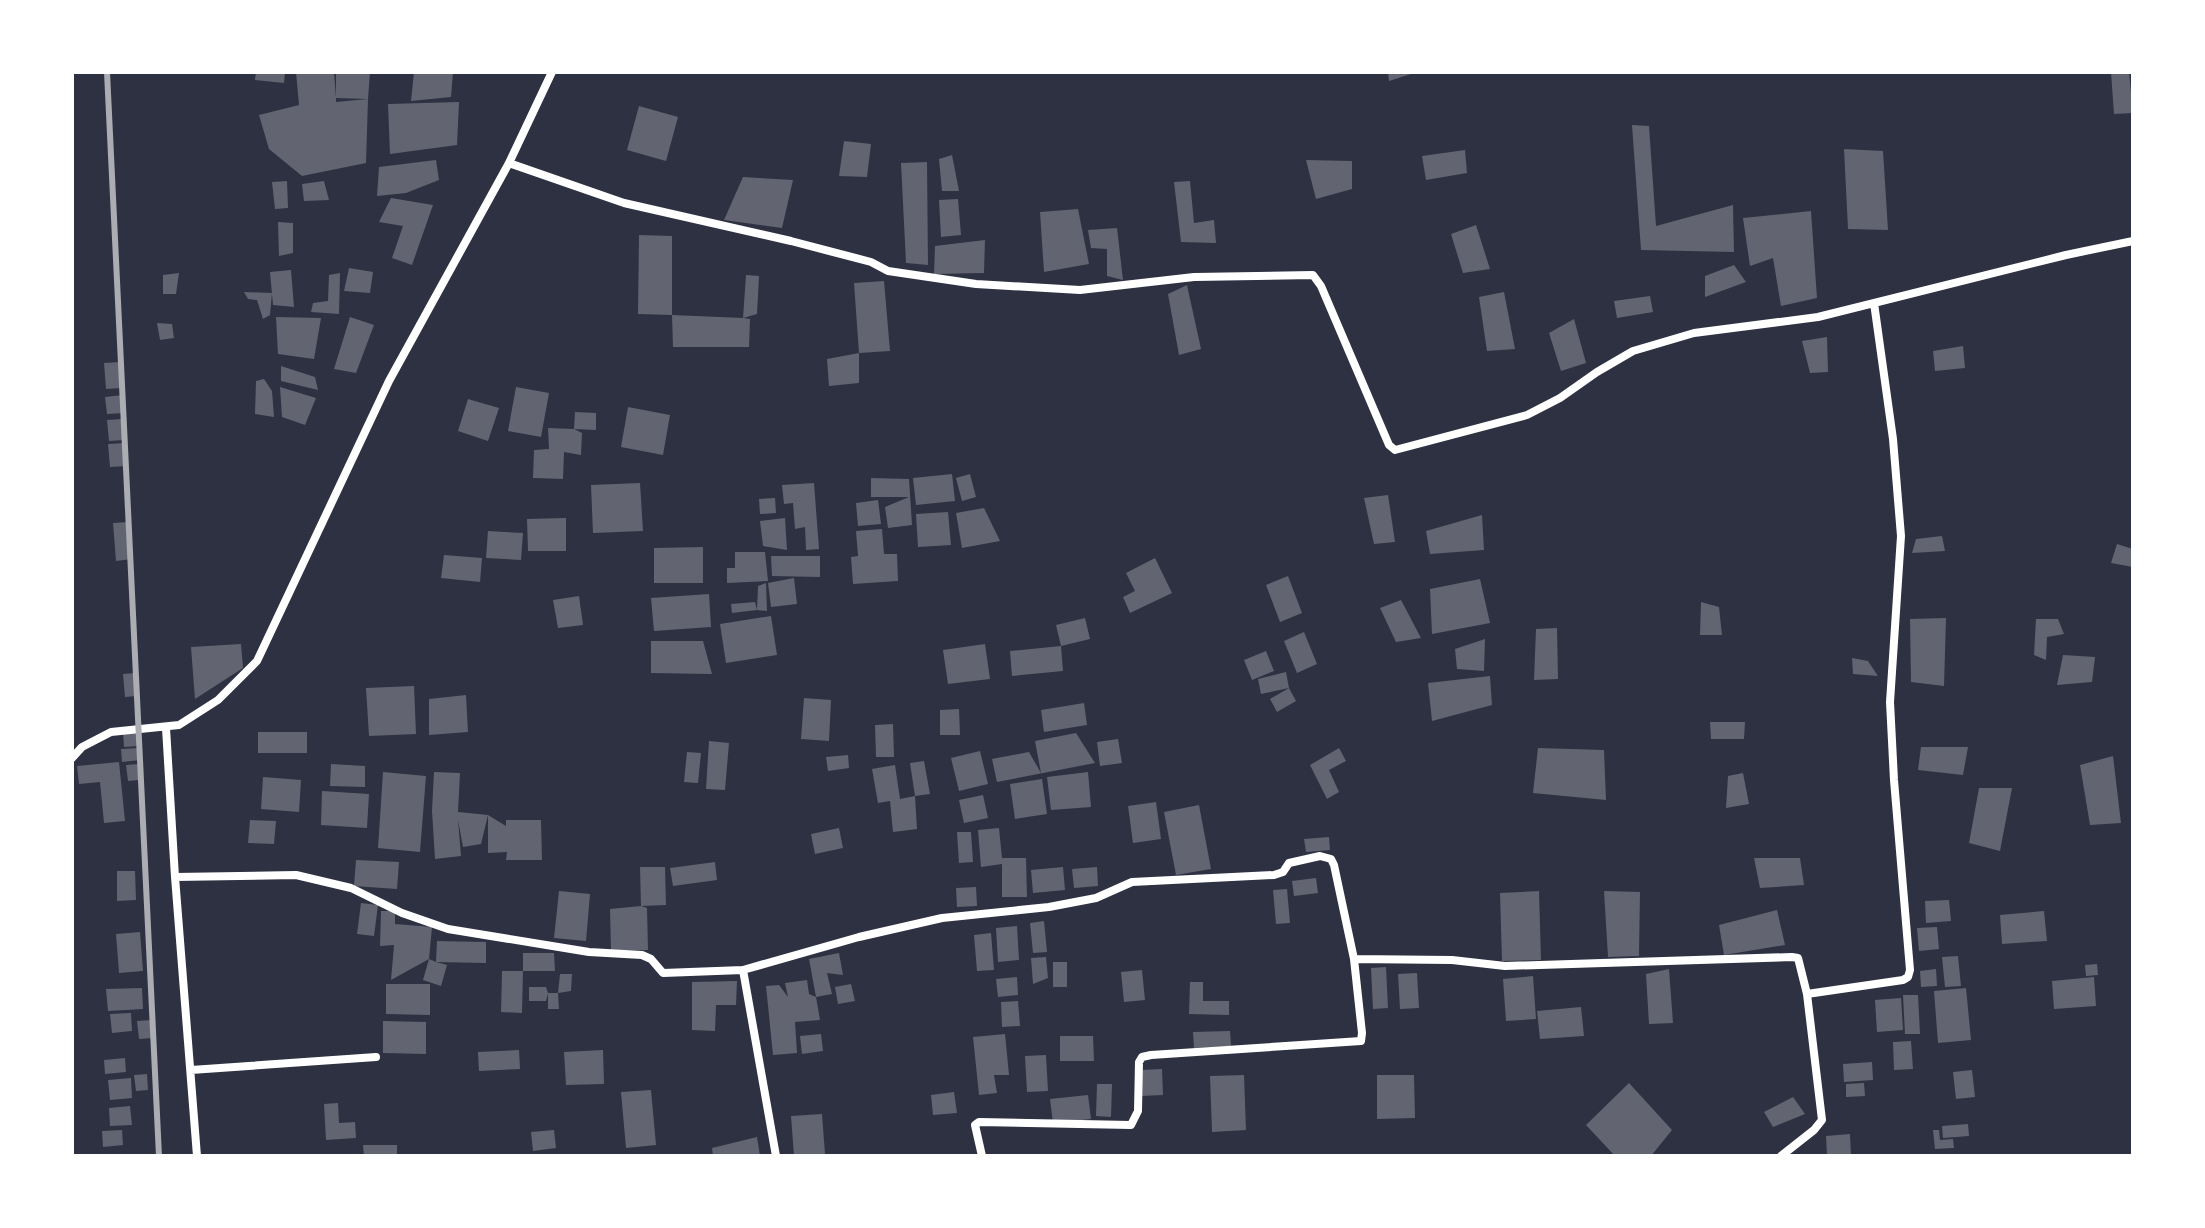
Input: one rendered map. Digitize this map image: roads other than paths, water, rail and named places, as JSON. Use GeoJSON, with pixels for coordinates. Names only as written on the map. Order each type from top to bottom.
{"type":"FeatureCollection","features":[{"type":"Feature","properties":{"kind":"street"},"geometry":{"type":"LineString","coordinates":[[72,758],[82,747],[111,732],[179,725],[218,700],[257,661],[389,381],[509,163],[552,72]]}},
{"type":"Feature","properties":{"kind":"street"},"geometry":{"type":"LineString","coordinates":[[509,163],[624,203],[804,244],[871,262],[888,271],[976,284],[1080,290],[1194,277],[1313,275],[1321,286],[1389,445],[1395,450],[1527,415],[1560,398],[1633,351],[1694,333],[1818,317],[2133,241]]}},
{"type":"Feature","properties":{"kind":"street"},"geometry":{"type":"LineString","coordinates":[[1807,994],[1903,980],[1910,970],[1890,702],[1901,536],[1893,439],[1874,303]]}},
{"type":"Feature","properties":{"kind":"street"},"geometry":{"type":"LineString","coordinates":[[166,728],[197,1156]]}},
{"type":"Feature","properties":{"kind":"street"},"geometry":{"type":"LineString","coordinates":[[175,877],[296,875],[351,888],[402,913],[448,929],[589,952],[642,955],[651,959],[663,973],[743,970],[859,937],[942,918],[1049,907],[1096,898],[1132,882],[1274,875],[1283,872],[1289,863],[1320,856],[1331,859],[1354,959],[1361,1041],[1142,1057],[1139,1062],[1138,1111],[1131,1125],[979,1122],[975,1125],[975,1131],[982,1156]]}},
{"type":"Feature","properties":{"kind":"street"},"geometry":{"type":"LineString","coordinates":[[1354,959],[1452,960],[1505,966],[1798,958],[1807,994],[1822,1120],[1781,1156]]}},
{"type":"Feature","properties":{"kind":"street"},"geometry":{"type":"LineString","coordinates":[[743,970],[776,1156]]}},
{"type":"Feature","properties":{"kind":"street"},"geometry":{"type":"LineString","coordinates":[[191,1070],[376,1057]]}},
{"type":"Feature","properties":{"kind":"railway"},"geometry":{"type":"LineString","coordinates":[[107,72],[159,1156]]}}]}
